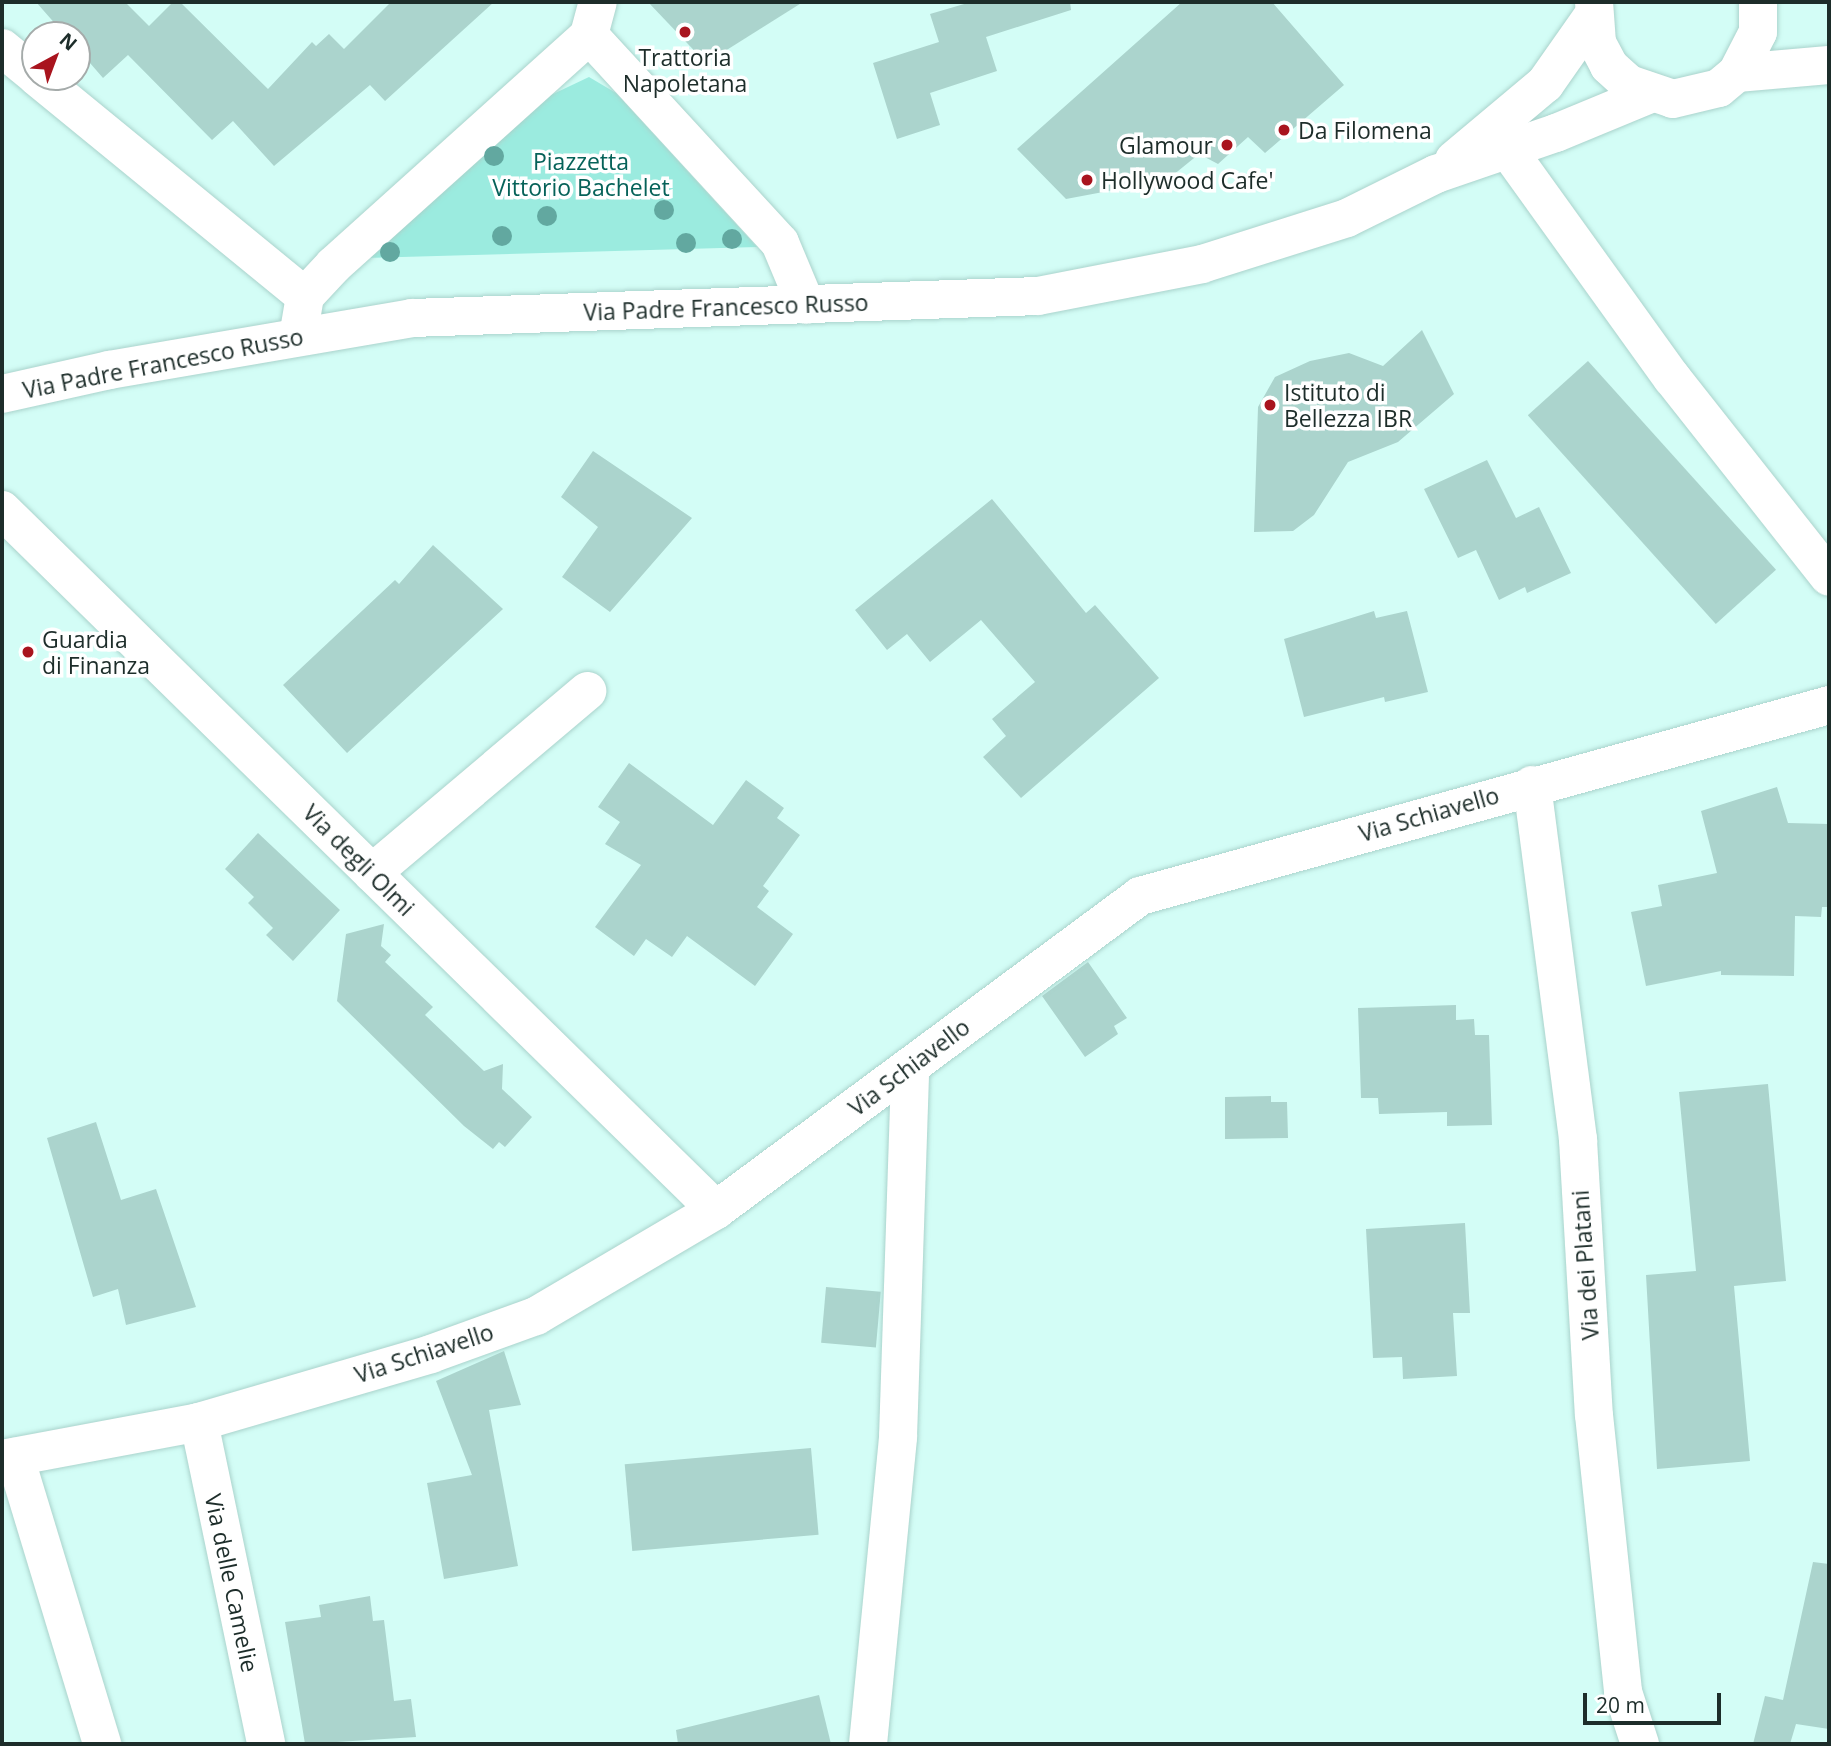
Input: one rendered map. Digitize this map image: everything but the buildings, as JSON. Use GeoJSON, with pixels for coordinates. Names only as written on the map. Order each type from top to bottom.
{"type":"FeatureCollection","features":[{"type":"Feature","properties":{"kind":"street"},"geometry":{"type":"LineString","coordinates":[[1737,73],[1758,32],[1758,2]]}},
{"type":"Feature","properties":{"kind":"street"},"geometry":{"type":"LineString","coordinates":[[1593,9],[1597,43],[1609,66],[1629,84],[1650,94],[1673,99],[1697,97],[1737,73],[1829,65]]}},
{"type":"Feature","properties":{"kind":"street","name":"Via Padre Francesco Russo"},"geometry":{"type":"LineString","coordinates":[[1436,174],[1545,84],[1593,9]]}},
{"type":"Feature","properties":{"kind":"street"},"geometry":{"type":"LineString","coordinates":[[298,337],[305,296],[334,265],[594,18],[780,243],[806,305]]}},
{"type":"Feature","properties":{"kind":"street"},"geometry":{"type":"LineString","coordinates":[[2,48],[21,64]]}},
{"type":"Feature","properties":{"kind":"street"},"geometry":{"type":"LineString","coordinates":[[54,91],[305,296]]}},
{"type":"Feature","properties":{"kind":"street","name":"Via Padre Francesco Russo"},"geometry":{"type":"LineString","coordinates":[[2,394],[412,318],[1038,296],[1202,264],[1347,218],[1436,174],[1508,150],[1650,94]]}},
{"type":"Feature","properties":{"kind":"street"},"geometry":{"type":"LineString","coordinates":[[1508,150],[1672,378],[1829,577]]}},
{"type":"Feature","properties":{"kind":"street","name":"Via degli Olmi"},"geometry":{"type":"LineString","coordinates":[[2,510],[716,1210]]}},
{"type":"Feature","properties":{"kind":"street"},"geometry":{"type":"LineString","coordinates":[[372,873],[587,691]]}},
{"type":"Feature","properties":{"kind":"street","name":"Via Schiavello"},"geometry":{"type":"LineString","coordinates":[[9,1458],[198,1422],[431,1354],[536,1316],[716,1210],[1140,896],[1532,785],[1829,705]]}},
{"type":"Feature","properties":{"kind":"street","name":"Via dei Platani"},"geometry":{"type":"LineString","coordinates":[[1532,785],[1578,1140],[1594,1415],[1623,1692],[1640,1744]]}},
{"type":"Feature","properties":{"kind":"street"},"geometry":{"type":"LineString","coordinates":[[868,1744],[898,1437],[910,1067]]}},
{"type":"Feature","properties":{"kind":"street","name":"Via delle Camelie"},"geometry":{"type":"LineString","coordinates":[[198,1422],[266,1744]]}},
{"type":"Feature","properties":{"kind":"street"},"geometry":{"type":"LineString","coordinates":[[9,1458],[102,1744]]}},
{"type":"Feature","properties":{"kind":"green space","name":"Piazzetta Vittorio Bachelet"},"geometry":{"type":"Polygon","coordinates":[[[589,77],[616,93],[757,247],[366,258],[551,95],[589,77]]]}},
{"type":"Feature","properties":{"kind":"place","name":"Trattoria Napoletana"},"geometry":{"type":"Point","coordinates":[685,32]}},
{"type":"Feature","properties":{"kind":"place","name":"Da Filomena"},"geometry":{"type":"Point","coordinates":[1284,130]}},
{"type":"Feature","properties":{"kind":"place","name":"Glamour"},"geometry":{"type":"Point","coordinates":[1227,145]}},
{"type":"Feature","properties":{"kind":"place","name":"Hollywood Cafe'"},"geometry":{"type":"Point","coordinates":[1087,180]}},
{"type":"Feature","properties":{"kind":"place","name":"Istituto di Bellezza IBR"},"geometry":{"type":"Point","coordinates":[1270,405]}},
{"type":"Feature","properties":{"kind":"place","name":"Guardia di Finanza"},"geometry":{"type":"Point","coordinates":[28,652]}}]}
